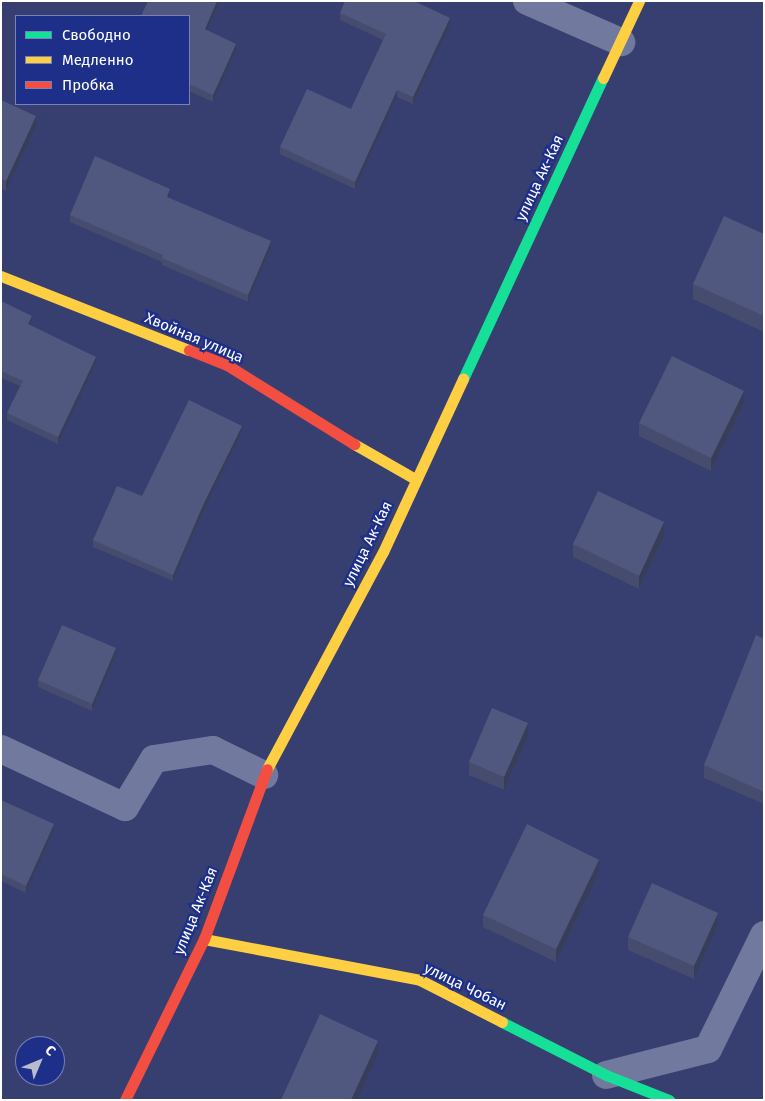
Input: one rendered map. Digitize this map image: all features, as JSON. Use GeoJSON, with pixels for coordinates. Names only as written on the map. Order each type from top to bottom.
{"type":"FeatureCollection","features":[{"type":"Feature","properties":{"kind":"main road","name":"улица Ак-Кая"},"geometry":{"type":"LineString","coordinates":[[125,1100],[204,939],[264,775],[383,552],[415,479],[639,1]]}},
{"type":"Feature","properties":{"kind":"main road","name":"Хвойная улица"},"geometry":{"type":"LineString","coordinates":[[1,276],[227,365],[339,436],[415,479]]}},
{"type":"Feature","properties":{"kind":"main road","name":"улица Чобан"},"geometry":{"type":"LineString","coordinates":[[204,939],[420,980],[606,1075],[669,1100]]}},
{"type":"Feature","properties":{"kind":"street"},"geometry":{"type":"LineString","coordinates":[[528,1],[621,42]]}},
{"type":"Feature","properties":{"kind":"street"},"geometry":{"type":"LineString","coordinates":[[1,749],[125,807],[154,759],[212,750],[264,775]]}},
{"type":"Feature","properties":{"kind":"street"},"geometry":{"type":"LineString","coordinates":[[606,1075],[708,1049],[764,935]]}},
{"type":"Feature","properties":{"kind":"building"},"geometry":{"type":"Polygon","coordinates":[[[148,1],[217,1],[205,29],[236,44],[213,95],[190,84],[190,15],[141,15],[148,1]]]}},
{"type":"Feature","properties":{"kind":"building"},"geometry":{"type":"Polygon","coordinates":[[[345,1],[414,1],[450,18],[413,97],[397,90],[355,182],[280,147],[307,89],[351,109],[386,34],[340,13],[345,1]]]}},
{"type":"Feature","properties":{"kind":"building"},"geometry":{"type":"Polygon","coordinates":[[[1,100],[36,116],[6,181],[1,179],[1,100]]]}},
{"type":"Feature","properties":{"kind":"building"},"geometry":{"type":"Polygon","coordinates":[[[95,156],[170,189],[167,197],[271,241],[248,295],[162,258],[163,255],[70,215],[95,156]]]}},
{"type":"Feature","properties":{"kind":"building"},"geometry":{"type":"Polygon","coordinates":[[[724,216],[764,234],[764,316],[693,284],[724,216]]]}},
{"type":"Feature","properties":{"kind":"building"},"geometry":{"type":"Polygon","coordinates":[[[1,301],[32,316],[28,324],[96,357],[58,437],[7,413],[23,381],[1,371],[1,301]]]}},
{"type":"Feature","properties":{"kind":"building"},"geometry":{"type":"Polygon","coordinates":[[[672,356],[744,391],[711,458],[639,423],[672,356]]]}},
{"type":"Feature","properties":{"kind":"building"},"geometry":{"type":"Polygon","coordinates":[[[189,400],[242,426],[203,505],[173,575],[93,540],[117,486],[142,496],[189,400]]]}},
{"type":"Feature","properties":{"kind":"building"},"geometry":{"type":"Polygon","coordinates":[[[598,491],[664,522],[639,576],[573,544],[598,491]]]}},
{"type":"Feature","properties":{"kind":"building"},"geometry":{"type":"Polygon","coordinates":[[[62,625],[116,648],[92,704],[38,680],[62,625]]]}},
{"type":"Feature","properties":{"kind":"building"},"geometry":{"type":"Polygon","coordinates":[[[756,635],[764,639],[764,792],[704,765],[756,635]]]}},
{"type":"Feature","properties":{"kind":"building"},"geometry":{"type":"Polygon","coordinates":[[[492,708],[528,723],[504,777],[469,762],[492,708]]]}},
{"type":"Feature","properties":{"kind":"building"},"geometry":{"type":"Polygon","coordinates":[[[1,800],[54,824],[26,886],[1,874],[1,800]]]}},
{"type":"Feature","properties":{"kind":"building"},"geometry":{"type":"Polygon","coordinates":[[[527,824],[599,860],[556,949],[483,915],[527,824]]]}},
{"type":"Feature","properties":{"kind":"building"},"geometry":{"type":"Polygon","coordinates":[[[652,883],[718,913],[694,966],[628,937],[652,883]]]}},
{"type":"Feature","properties":{"kind":"building"},"geometry":{"type":"Polygon","coordinates":[[[320,1014],[378,1041],[351,1100],[281,1100],[320,1014]]]}},
{"type":"Feature","properties":{"kind":"traffic: fast"},"geometry":{"type":"LineString","coordinates":[[463,379],[603,78]]}},
{"type":"Feature","properties":{"kind":"traffic: fast"},"geometry":{"type":"LineString","coordinates":[[502,1022],[606,1075],[669,1100]]}},
{"type":"Feature","properties":{"kind":"traffic: slow"},"geometry":{"type":"LineString","coordinates":[[603,78],[639,1]]}},
{"type":"Feature","properties":{"kind":"traffic: slow"},"geometry":{"type":"LineString","coordinates":[[1,276],[189,350]]}},
{"type":"Feature","properties":{"kind":"traffic: slow"},"geometry":{"type":"LineString","coordinates":[[267,769],[383,552],[463,379]]}},
{"type":"Feature","properties":{"kind":"traffic: slow"},"geometry":{"type":"LineString","coordinates":[[354,444],[415,479]]}},
{"type":"Feature","properties":{"kind":"traffic: slow"},"geometry":{"type":"LineString","coordinates":[[204,939],[420,980],[502,1022]]}},
{"type":"Feature","properties":{"kind":"traffic: jam"},"geometry":{"type":"LineString","coordinates":[[189,350],[227,365],[354,444]]}},
{"type":"Feature","properties":{"kind":"traffic: jam"},"geometry":{"type":"LineString","coordinates":[[125,1100],[204,939],[267,769]]}}]}
